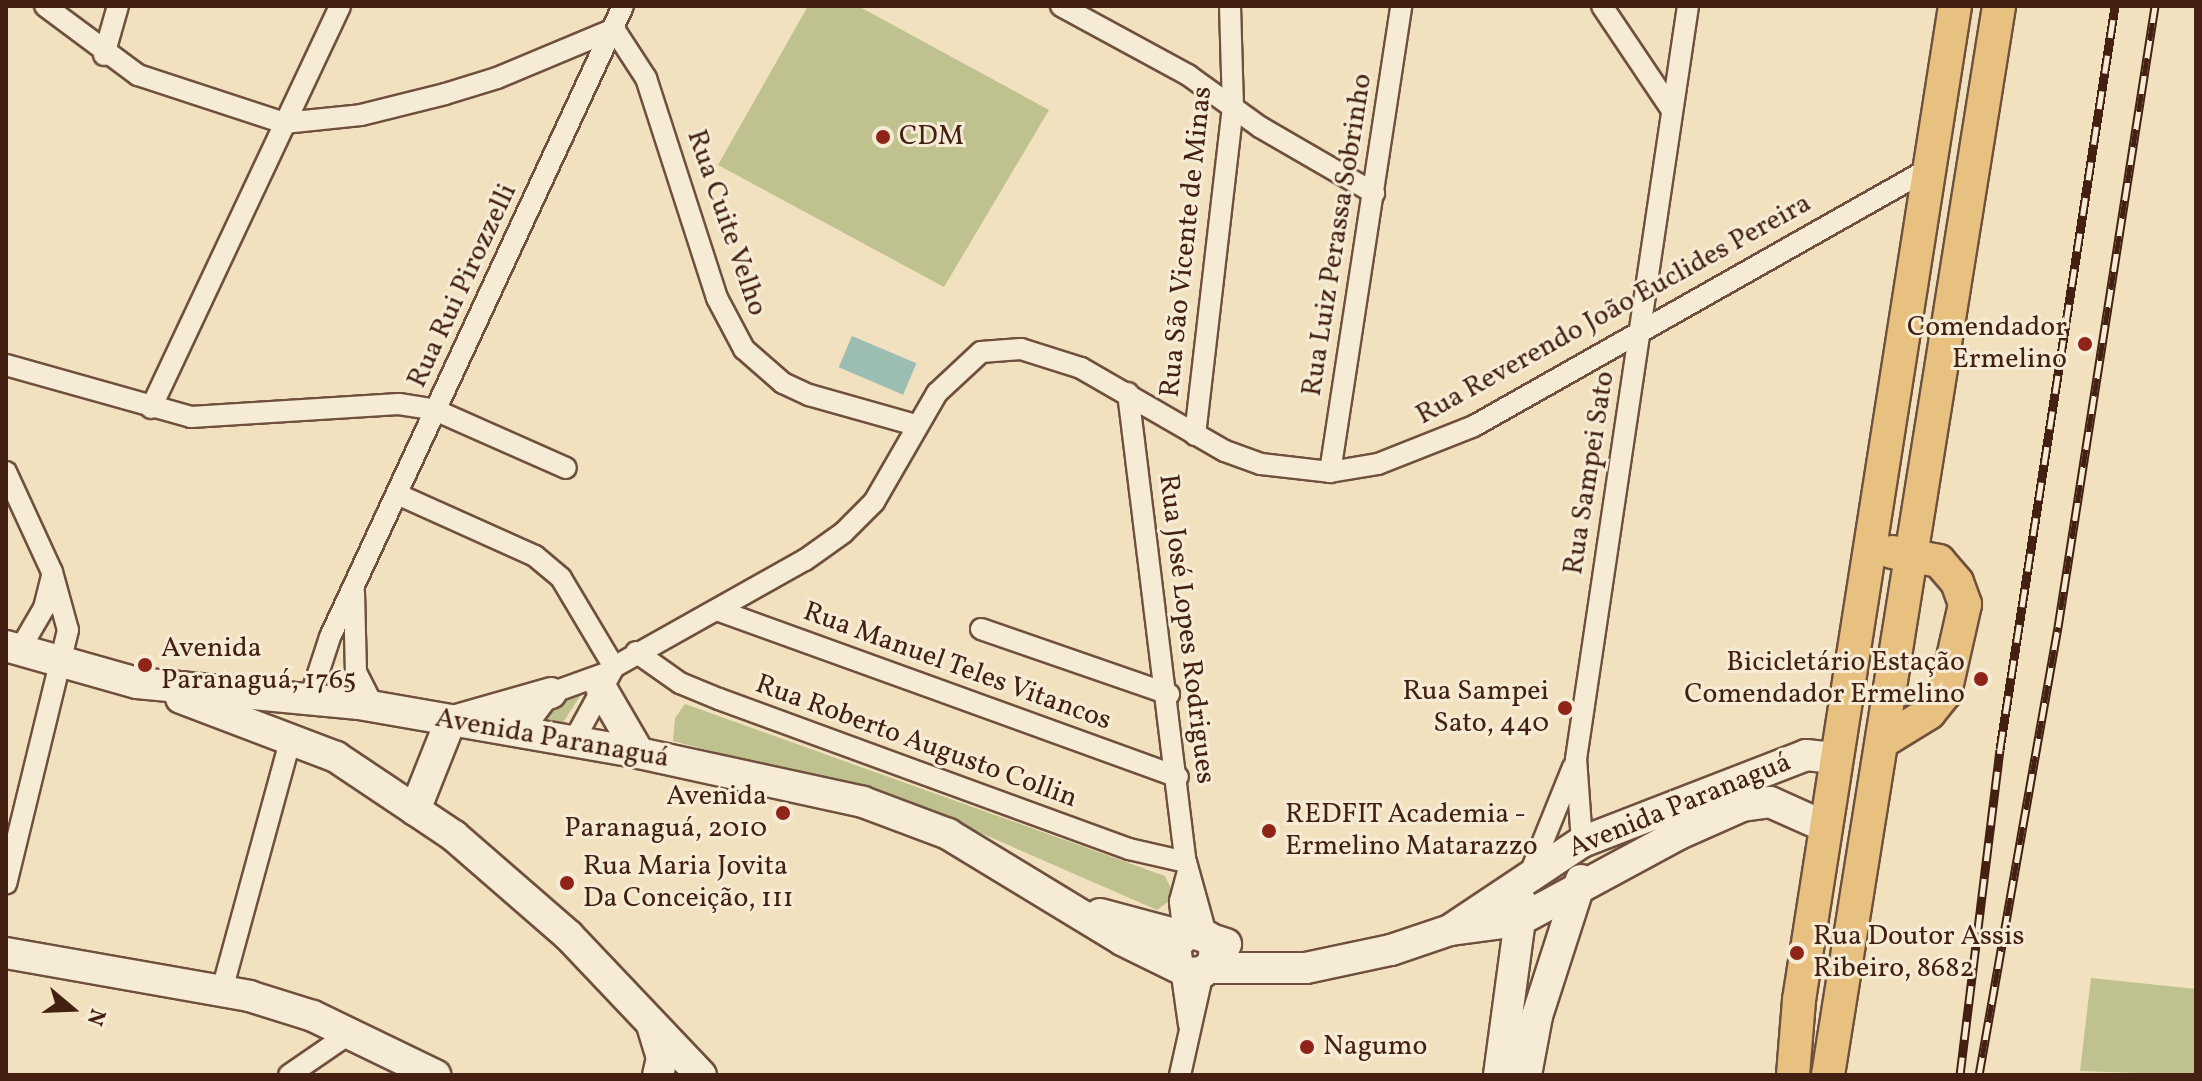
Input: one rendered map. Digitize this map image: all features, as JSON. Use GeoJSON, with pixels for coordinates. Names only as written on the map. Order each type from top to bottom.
{"type":"FeatureCollection","features":[{"type":"Feature","properties":{"kind":"main road"},"geometry":{"type":"LineString","coordinates":[[1793,1075],[1826,827],[1955,6]]}},
{"type":"Feature","properties":{"kind":"main road"},"geometry":{"type":"LineString","coordinates":[[1828,1072],[1885,740],[1999,6]]}},
{"type":"Feature","properties":{"kind":"main road"},"geometry":{"type":"LineString","coordinates":[[1871,550],[1912,554],[1939,561],[1951,572],[1964,595],[1962,625],[1952,675],[1941,699],[1913,725],[1885,740]]}},
{"type":"Feature","properties":{"kind":"main road","name":"Avenida Paranaguá"},"geometry":{"type":"LineString","coordinates":[[13,647],[137,683],[310,698],[374,707],[639,753],[863,802],[914,820],[1075,908],[1122,940],[1193,968],[1283,967],[1353,960],[1450,930],[1518,921],[1579,891],[1679,834],[1742,806],[1779,805],[1826,827]]}},
{"type":"Feature","properties":{"kind":"main road"},"geometry":{"type":"LineString","coordinates":[[608,676],[639,753]]}},
{"type":"Feature","properties":{"kind":"main road"},"geometry":{"type":"LineString","coordinates":[[137,683],[336,757],[415,810],[524,893],[701,1075]]}},
{"type":"Feature","properties":{"kind":"main road"},"geometry":{"type":"LineString","coordinates":[[415,810],[450,722],[551,693]]}},
{"type":"Feature","properties":{"kind":"main road","name":"Avenida Paranaguá"},"geometry":{"type":"LineString","coordinates":[[1450,930],[1531,871],[1582,842],[1806,755],[1837,758]]}},
{"type":"Feature","properties":{"kind":"main road"},"geometry":{"type":"LineString","coordinates":[[1837,758],[1853,780],[1871,827]]}},
{"type":"Feature","properties":{"kind":"main road"},"geometry":{"type":"LineString","coordinates":[[1526,1075],[1537,1016],[1579,891],[1582,842]]}},
{"type":"Feature","properties":{"kind":"main road"},"geometry":{"type":"LineString","coordinates":[[1499,1075],[1518,921],[1531,871]]}},
{"type":"Feature","properties":{"kind":"main road","name":"Avenida Paranaguá"},"geometry":{"type":"LineString","coordinates":[[1075,908],[1195,935],[1283,967]]}},
{"type":"Feature","properties":{"kind":"main road"},"geometry":{"type":"LineString","coordinates":[[1193,968],[1174,953],[1195,935]]}},
{"type":"Feature","properties":{"kind":"main road"},"geometry":{"type":"LineString","coordinates":[[6,953],[222,990],[279,1004],[350,1033],[435,1075]]}},
{"type":"Feature","properties":{"kind":"main road"},"geometry":{"type":"LineString","coordinates":[[1506,1015],[1537,1016]]}},
{"type":"Feature","properties":{"kind":"main road"},"geometry":{"type":"LineString","coordinates":[[651,1023],[662,1058],[658,1075]]}},
{"type":"Feature","properties":{"kind":"street"},"geometry":{"type":"LineString","coordinates":[[45,6],[104,55],[183,94],[284,123],[361,115],[445,94],[497,78],[614,29]]}},
{"type":"Feature","properties":{"kind":"street"},"geometry":{"type":"LineString","coordinates":[[104,55],[118,6]]}},
{"type":"Feature","properties":{"kind":"street"},"geometry":{"type":"LineString","coordinates":[[151,408],[340,6]]}},
{"type":"Feature","properties":{"kind":"street","name":"Rua Rui Pirozzelli"},"geometry":{"type":"LineString","coordinates":[[310,698],[330,637],[623,6]]}},
{"type":"Feature","properties":{"kind":"street"},"geometry":{"type":"LineString","coordinates":[[1061,6],[1176,67],[1233,107],[1374,193]]}},
{"type":"Feature","properties":{"kind":"street","name":"Rua São Vicente de Minas"},"geometry":{"type":"LineString","coordinates":[[1195,435],[1233,107],[1230,6]]}},
{"type":"Feature","properties":{"kind":"street","name":"Rua Luiz Perassa Sobrinho"},"geometry":{"type":"LineString","coordinates":[[1330,472],[1401,6]]}},
{"type":"Feature","properties":{"kind":"street"},"geometry":{"type":"LineString","coordinates":[[1602,6],[1672,110]]}},
{"type":"Feature","properties":{"kind":"street","name":"Rua Sampei Sato"},"geometry":{"type":"LineString","coordinates":[[1582,842],[1576,759],[1688,6]]}},
{"type":"Feature","properties":{"kind":"street","name":"Rua Cuite Velho"},"geometry":{"type":"LineString","coordinates":[[614,29],[646,78],[717,298],[744,349],[772,375],[809,395],[916,425]]}},
{"type":"Feature","properties":{"kind":"street","name":"Rua Reverendo João Euclides Pereira"},"geometry":{"type":"LineString","coordinates":[[573,742],[608,676],[636,652],[717,610],[843,533],[874,502],[916,425],[962,365],[999,347],[1048,357],[1128,393],[1195,435],[1261,464],[1330,472],[1427,448],[1932,167]]}},
{"type":"Feature","properties":{"kind":"street"},"geometry":{"type":"LineString","coordinates":[[6,365],[191,417],[399,404],[435,410],[566,468]]}},
{"type":"Feature","properties":{"kind":"street","name":"Rua José Lopes Rodrigues"},"geometry":{"type":"LineString","coordinates":[[1128,393],[1169,694],[1195,935]]}},
{"type":"Feature","properties":{"kind":"street"},"geometry":{"type":"LineString","coordinates":[[6,472],[52,572],[68,630],[6,884]]}},
{"type":"Feature","properties":{"kind":"street"},"geometry":{"type":"LineString","coordinates":[[397,494],[535,556],[561,578],[608,676]]}},
{"type":"Feature","properties":{"kind":"street"},"geometry":{"type":"LineString","coordinates":[[13,647],[44,608],[52,572]]}},
{"type":"Feature","properties":{"kind":"street","name":"Rua Rui Pirozzelli"},"geometry":{"type":"LineString","coordinates":[[354,590],[356,672],[374,707]]}},
{"type":"Feature","properties":{"kind":"street","name":"Rua Manuel Teles Vitancos"},"geometry":{"type":"LineString","coordinates":[[717,610],[1178,777]]}},
{"type":"Feature","properties":{"kind":"street"},"geometry":{"type":"LineString","coordinates":[[981,629],[1169,694]]}},
{"type":"Feature","properties":{"kind":"street","name":"Rua Roberto Augusto Collin"},"geometry":{"type":"LineString","coordinates":[[636,652],[680,683],[719,699],[1129,849],[1187,867]]}},
{"type":"Feature","properties":{"kind":"street","name":"Rua Reverendo João Euclides Pereira"},"geometry":{"type":"LineString","coordinates":[[551,693],[608,676]]}},
{"type":"Feature","properties":{"kind":"street"},"geometry":{"type":"LineString","coordinates":[[521,733],[551,693]]}},
{"type":"Feature","properties":{"kind":"street"},"geometry":{"type":"LineString","coordinates":[[222,990],[291,738]]}},
{"type":"Feature","properties":{"kind":"street","name":"Rua Sampei Sato"},"geometry":{"type":"LineString","coordinates":[[1531,871],[1576,759]]}},
{"type":"Feature","properties":{"kind":"street"},"geometry":{"type":"LineString","coordinates":[[1180,1075],[1191,1037],[1193,968]]}},
{"type":"Feature","properties":{"kind":"street"},"geometry":{"type":"LineString","coordinates":[[289,1075],[350,1033]]}},
{"type":"Feature","properties":{"kind":"green space","name":"CDM"},"geometry":{"type":"Polygon","coordinates":[[[808,6],[858,6],[1049,110],[944,287],[718,165],[808,6]]]}},
{"type":"Feature","properties":{"kind":"green space"},"geometry":{"type":"Polygon","coordinates":[[[588,684],[562,724],[551,721],[546,714],[560,697],[588,684]]]}},
{"type":"Feature","properties":{"kind":"green space"},"geometry":{"type":"Polygon","coordinates":[[[685,704],[1165,876],[1175,897],[1157,910],[921,807],[673,741],[675,718],[685,704]]]}},
{"type":"Feature","properties":{"kind":"green space"},"geometry":{"type":"Polygon","coordinates":[[[2091,978],[2196,989],[2196,1075],[2080,1071],[2091,978]]]}},
{"type":"Feature","properties":{"kind":"water"},"geometry":{"type":"Polygon","coordinates":[[[852,336],[916,363],[903,395],[839,367],[852,336]]]}},
{"type":"Feature","properties":{"kind":"railway"},"geometry":{"type":"LineString","coordinates":[[1960,1075],[2000,749],[2115,6]]}},
{"type":"Feature","properties":{"kind":"railway"},"geometry":{"type":"LineString","coordinates":[[1979,1075],[2058,627],[2155,6]]}},
{"type":"Feature","properties":{"kind":"place","name":"CDM"},"geometry":{"type":"Point","coordinates":[883,137]}},
{"type":"Feature","properties":{"kind":"place","name":"Comendador Ermelino"},"geometry":{"type":"Point","coordinates":[2085,344]}},
{"type":"Feature","properties":{"kind":"place","name":"Avenida Paranaguá, 1765"},"geometry":{"type":"Point","coordinates":[145,665]}},
{"type":"Feature","properties":{"kind":"place","name":"Bicicletário Estação Comendador Ermelino"},"geometry":{"type":"Point","coordinates":[1981,679]}},
{"type":"Feature","properties":{"kind":"place","name":"Rua Sampei Sato, 440"},"geometry":{"type":"Point","coordinates":[1565,708]}},
{"type":"Feature","properties":{"kind":"place","name":"Avenida Paranaguá, 2010"},"geometry":{"type":"Point","coordinates":[783,813]}},
{"type":"Feature","properties":{"kind":"place","name":"REDFIT Academia - Ermelino Matarazzo"},"geometry":{"type":"Point","coordinates":[1269,831]}},
{"type":"Feature","properties":{"kind":"place","name":"Rua Maria Jovita Da Conceição, 111"},"geometry":{"type":"Point","coordinates":[567,883]}},
{"type":"Feature","properties":{"kind":"place","name":"Rua Doutor Assis Ribeiro, 8682"},"geometry":{"type":"Point","coordinates":[1797,953]}},
{"type":"Feature","properties":{"kind":"place","name":"Nagumo"},"geometry":{"type":"Point","coordinates":[1307,1047]}}]}
